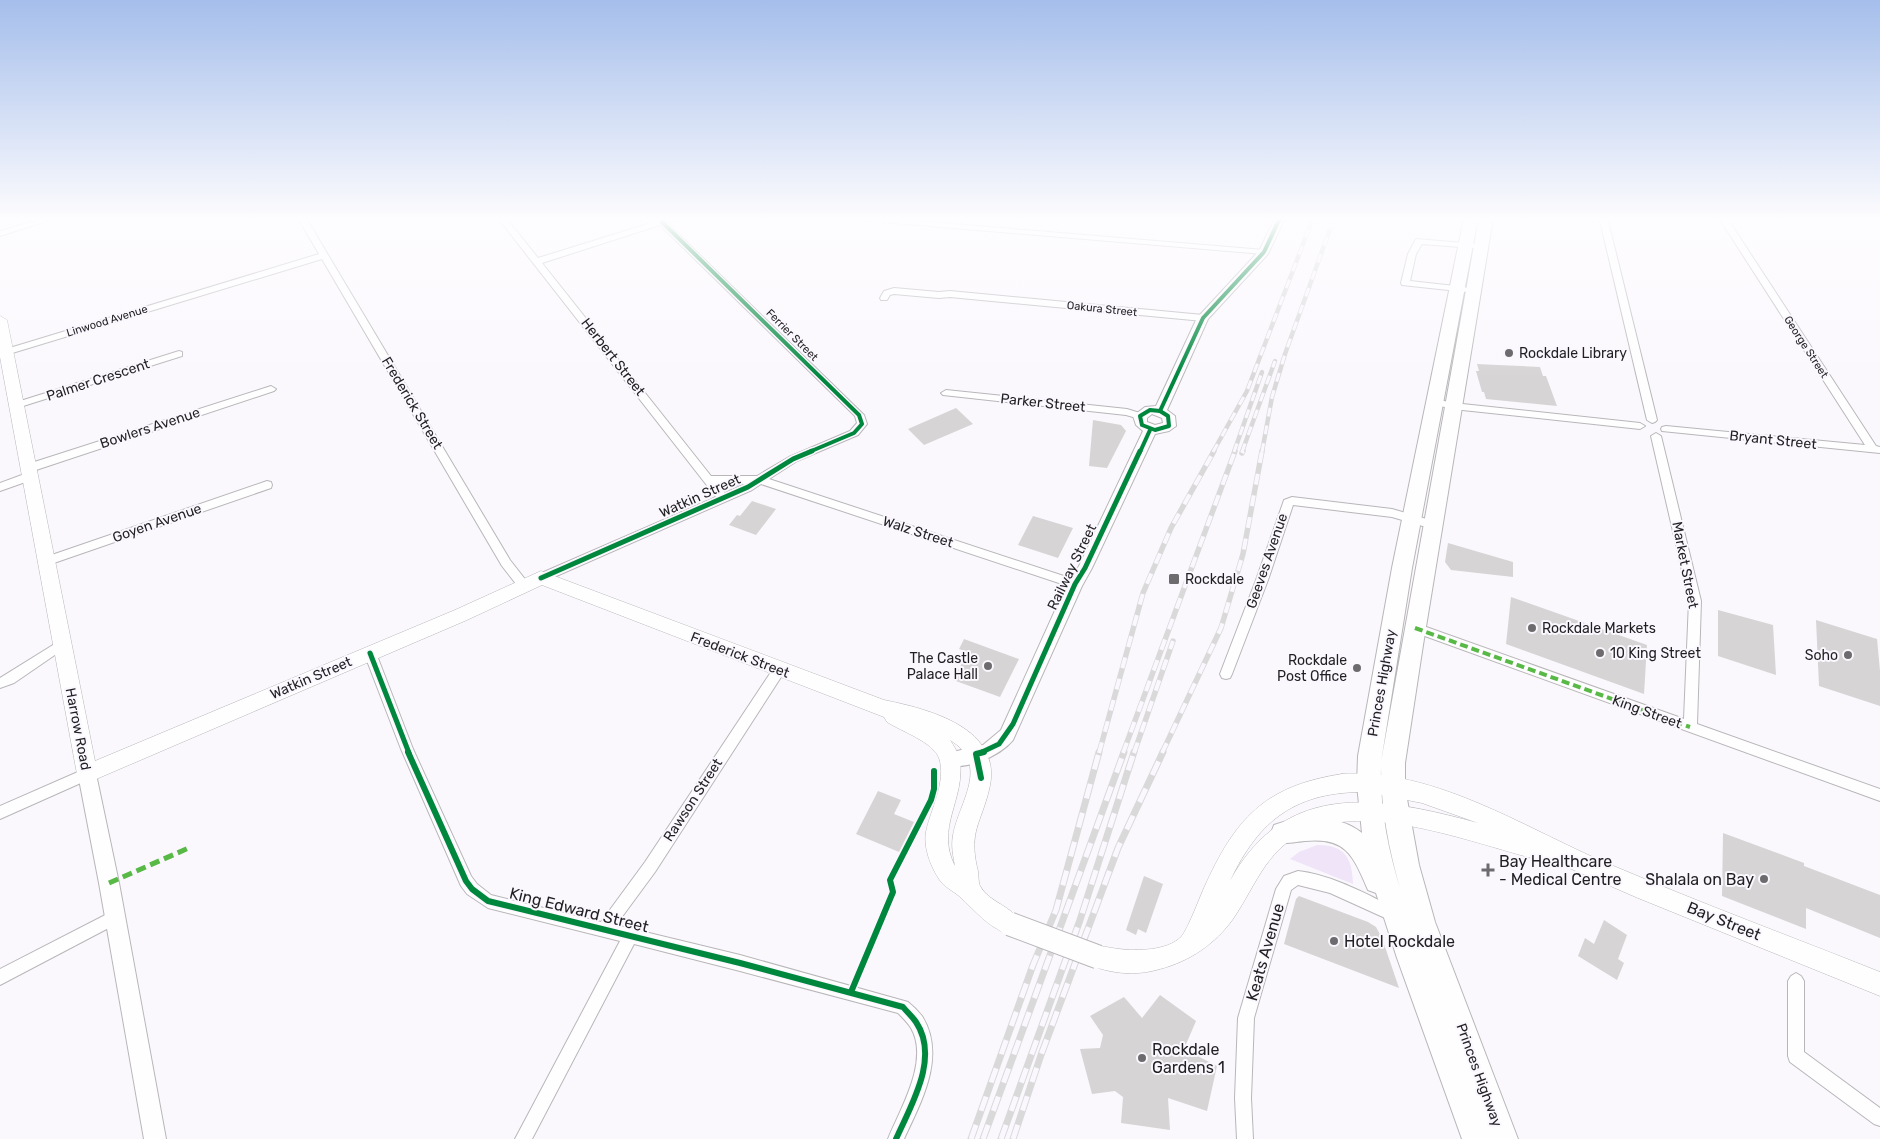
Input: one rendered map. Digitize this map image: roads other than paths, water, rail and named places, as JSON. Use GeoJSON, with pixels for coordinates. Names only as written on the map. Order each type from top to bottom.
{"type":"FeatureCollection","features":[{"type":"Feature","properties":{"kind":"highway","name":"Princes Highway"},"geometry":{"type":"LineString","coordinates":[[1464,271],[1458,289],[1444,404],[1433,525],[1393,763],[1393,788],[1406,865],[1422,922],[1503,1139]]}},
{"type":"Feature","properties":{"kind":"highway","name":"Princes Highway"},"geometry":{"type":"LineString","coordinates":[[1474,271],[1474,291],[1412,519],[1370,756],[1367,783],[1379,856],[1395,916],[1476,1139]]}},
{"type":"Feature","properties":{"kind":"highway"},"geometry":{"type":"LineString","coordinates":[[1283,833],[1323,829],[1336,832],[1354,841],[1361,849],[1395,916]]}},
{"type":"Feature","properties":{"kind":"main road","name":"Harrow Road"},"geometry":{"type":"LineString","coordinates":[[0,320],[3,346],[17,405],[61,645],[87,774]]}},
{"type":"Feature","properties":{"kind":"main road","name":"Watkin Street"},"geometry":{"type":"LineString","coordinates":[[87,774],[370,654],[532,582]]}},
{"type":"Feature","properties":{"kind":"main road","name":"Frederick Street"},"geometry":{"type":"LineString","coordinates":[[532,582],[883,708],[921,716],[961,736],[970,744],[976,754]]}},
{"type":"Feature","properties":{"kind":"main road","name":"Frederick Street"},"geometry":{"type":"LineString","coordinates":[[883,708],[907,724],[930,735],[943,746],[950,759]]}},
{"type":"Feature","properties":{"kind":"main road"},"geometry":{"type":"LineString","coordinates":[[968,889],[970,876],[962,848],[965,827],[979,789],[981,778],[976,754]]}},
{"type":"Feature","properties":{"kind":"main road","name":"Bay Street"},"geometry":{"type":"LineString","coordinates":[[950,759],[950,788],[936,834],[938,853],[947,873],[968,889],[986,909],[1010,924],[1098,957],[1130,963],[1147,962],[1177,953],[1190,944],[1216,922],[1225,911],[1254,863],[1270,844],[1283,833],[1303,822],[1323,815],[1371,811],[1397,815],[1568,858]]}},
{"type":"Feature","properties":{"kind":"main road","name":"Bay Street"},"geometry":{"type":"LineString","coordinates":[[1190,944],[1233,852],[1260,816],[1301,793],[1329,786],[1367,783],[1449,802],[1512,828],[1568,858],[1880,984]]}},
{"type":"Feature","properties":{"kind":"street","name":"Linwood Avenue"},"geometry":{"type":"LineString","coordinates":[[3,346],[269,271]]}},
{"type":"Feature","properties":{"kind":"street","name":"Frederick Street"},"geometry":{"type":"LineString","coordinates":[[332,271],[506,563],[532,582]]}},
{"type":"Feature","properties":{"kind":"street","name":"Herbert Street"},"geometry":{"type":"LineString","coordinates":[[546,271],[723,498]]}},
{"type":"Feature","properties":{"kind":"street","name":"Ferrier Street"},"geometry":{"type":"LineString","coordinates":[[712,271],[859,415],[862,424]]}},
{"type":"Feature","properties":{"kind":"street"},"geometry":{"type":"LineString","coordinates":[[1160,411],[1203,318],[1246,271]]}},
{"type":"Feature","properties":{"kind":"street"},"geometry":{"type":"LineString","coordinates":[[1408,271],[1405,283],[1474,291]]}},
{"type":"Feature","properties":{"kind":"street"},"geometry":{"type":"LineString","coordinates":[[1615,271],[1652,420]]}},
{"type":"Feature","properties":{"kind":"street","name":"George Street"},"geometry":{"type":"LineString","coordinates":[[1758,271],[1877,450]]}},
{"type":"Feature","properties":{"kind":"street","name":"Oakura Street"},"geometry":{"type":"LineString","coordinates":[[884,298],[887,293],[891,292],[950,294],[1203,318]]}},
{"type":"Feature","properties":{"kind":"street","name":"Palmer Crescent"},"geometry":{"type":"LineString","coordinates":[[17,405],[179,354]]}},
{"type":"Feature","properties":{"kind":"street","name":"Bowlers Avenue"},"geometry":{"type":"LineString","coordinates":[[0,487],[29,472],[271,389]]}},
{"type":"Feature","properties":{"kind":"street","name":"Parker Street"},"geometry":{"type":"LineString","coordinates":[[946,393],[1127,412],[1140,416]]}},
{"type":"Feature","properties":{"kind":"street"},"geometry":{"type":"LineString","coordinates":[[1444,404],[1640,426],[1644,431],[1656,436],[1666,434],[1666,429],[1661,423],[1652,420],[1641,422],[1640,426]]}},
{"type":"Feature","properties":{"kind":"street"},"geometry":{"type":"LineString","coordinates":[[1150,410],[1160,411],[1168,416],[1170,423],[1169,426],[1161,430],[1150,430],[1140,422],[1140,416],[1150,410]]}},
{"type":"Feature","properties":{"kind":"street","name":"Watkin Street"},"geometry":{"type":"LineString","coordinates":[[532,582],[761,480],[793,459],[854,433],[862,424]]}},
{"type":"Feature","properties":{"kind":"street","name":"Bryant Street"},"geometry":{"type":"LineString","coordinates":[[1666,429],[1877,450]]}},
{"type":"Feature","properties":{"kind":"street","name":"Railway Street"},"geometry":{"type":"LineString","coordinates":[[950,759],[992,751],[1000,745],[1007,735],[1075,584],[1085,568],[1150,430]]}},
{"type":"Feature","properties":{"kind":"street","name":"Market Street"},"geometry":{"type":"LineString","coordinates":[[1656,436],[1695,602],[1690,727]]}},
{"type":"Feature","properties":{"kind":"street"},"geometry":{"type":"LineString","coordinates":[[708,479],[721,481],[761,480]]}},
{"type":"Feature","properties":{"kind":"street","name":"Walz Street"},"geometry":{"type":"LineString","coordinates":[[761,480],[1075,584]]}},
{"type":"Feature","properties":{"kind":"street","name":"Goyen Avenue"},"geometry":{"type":"LineString","coordinates":[[47,561],[267,485]]}},
{"type":"Feature","properties":{"kind":"street","name":"Geeves Avenue"},"geometry":{"type":"LineString","coordinates":[[1226,674],[1262,580],[1288,503],[1295,502],[1392,513],[1433,525]]}},
{"type":"Feature","properties":{"kind":"street","name":"King Street"},"geometry":{"type":"LineString","coordinates":[[1415,628],[1880,795]]}},
{"type":"Feature","properties":{"kind":"street"},"geometry":{"type":"LineString","coordinates":[[5,681],[61,645]]}},
{"type":"Feature","properties":{"kind":"street","name":"King Edward Street"},"geometry":{"type":"LineString","coordinates":[[370,654],[407,748],[466,881],[472,889],[488,901],[749,965],[903,1008],[913,1016],[922,1030],[926,1046],[920,1081],[896,1139]]}},
{"type":"Feature","properties":{"kind":"street","name":"Rawson Street"},"geometry":{"type":"LineString","coordinates":[[605,929],[650,867],[779,670]]}},
{"type":"Feature","properties":{"kind":"street","name":"Watkin Street"},"geometry":{"type":"LineString","coordinates":[[0,813],[87,774]]}},
{"type":"Feature","properties":{"kind":"street","name":"Harrow Road"},"geometry":{"type":"LineString","coordinates":[[87,774],[155,1139]]}},
{"type":"Feature","properties":{"kind":"street","name":"Keats Avenue"},"geometry":{"type":"LineString","coordinates":[[1245,1139],[1243,1098],[1246,1018],[1283,889],[1287,883],[1299,878],[1308,879],[1370,902],[1395,916]]}},
{"type":"Feature","properties":{"kind":"street"},"geometry":{"type":"LineString","coordinates":[[0,977],[115,917]]}},
{"type":"Feature","properties":{"kind":"street"},"geometry":{"type":"LineString","coordinates":[[523,1139],[630,936]]}},
{"type":"Feature","properties":{"kind":"street"},"geometry":{"type":"LineString","coordinates":[[1796,981],[1796,1056],[1880,1118]]}},
{"type":"Feature","properties":{"kind":"railway"},"geometry":{"type":"LineString","coordinates":[[1213,452],[1247,391],[1293,271]]}},
{"type":"Feature","properties":{"kind":"railway"},"geometry":{"type":"LineString","coordinates":[[1262,452],[1272,397],[1285,354],[1315,271]]}},
{"type":"Feature","properties":{"kind":"railway"},"geometry":{"type":"LineString","coordinates":[[1242,452],[1275,361]]}},
{"type":"Feature","properties":{"kind":"railway"},"geometry":{"type":"LineString","coordinates":[[1234,452],[1262,372]]}},
{"type":"Feature","properties":{"kind":"railway"},"geometry":{"type":"LineString","coordinates":[[1099,753],[1143,593],[1171,528],[1214,451]]}},
{"type":"Feature","properties":{"kind":"railway"},"geometry":{"type":"LineString","coordinates":[[1123,753],[1235,451]]}},
{"type":"Feature","properties":{"kind":"railway"},"geometry":{"type":"LineString","coordinates":[[1162,753],[1221,628],[1243,554],[1262,451]]}},
{"type":"Feature","properties":{"kind":"railway"},"geometry":{"type":"LineString","coordinates":[[1134,753],[1173,641]]}},
{"type":"Feature","properties":{"kind":"railway"},"geometry":{"type":"LineString","coordinates":[[971,1139],[1033,965],[1056,910],[1099,752]]}},
{"type":"Feature","properties":{"kind":"railway"},"geometry":{"type":"LineString","coordinates":[[983,1139],[1124,752]]}},
{"type":"Feature","properties":{"kind":"railway"},"geometry":{"type":"LineString","coordinates":[[1001,1139],[1080,920],[1134,752]]}},
{"type":"Feature","properties":{"kind":"railway"},"geometry":{"type":"LineString","coordinates":[[1013,1139],[1041,1055],[1118,848],[1163,752]]}},
{"type":"Feature","properties":{"kind":"place","name":"Rockdale Library"},"geometry":{"type":"Point","coordinates":[1509,353]}},
{"type":"Feature","properties":{"kind":"place","name":"Rockdale"},"geometry":{"type":"Point","coordinates":[1174,579]}},
{"type":"Feature","properties":{"kind":"place","name":"Rockdale Markets"},"geometry":{"type":"Point","coordinates":[1532,628]}},
{"type":"Feature","properties":{"kind":"place","name":"10 King Street"},"geometry":{"type":"Point","coordinates":[1600,653]}},
{"type":"Feature","properties":{"kind":"place","name":"Soho"},"geometry":{"type":"Point","coordinates":[1848,655]}},
{"type":"Feature","properties":{"kind":"place","name":"The Castle Palace Hall"},"geometry":{"type":"Point","coordinates":[988,666]}},
{"type":"Feature","properties":{"kind":"place","name":"Rockdale Post Office"},"geometry":{"type":"Point","coordinates":[1357,668]}},
{"type":"Feature","properties":{"kind":"place","name":"Bay Healthcare - Medical Centre"},"geometry":{"type":"Point","coordinates":[1488,870]}},
{"type":"Feature","properties":{"kind":"place","name":"Shalala on Bay"},"geometry":{"type":"Point","coordinates":[1764,879]}},
{"type":"Feature","properties":{"kind":"place","name":"Hotel Rockdale"},"geometry":{"type":"Point","coordinates":[1334,941]}},
{"type":"Feature","properties":{"kind":"place","name":"Rockdale Gardens 1"},"geometry":{"type":"Point","coordinates":[1142,1058]}}]}
